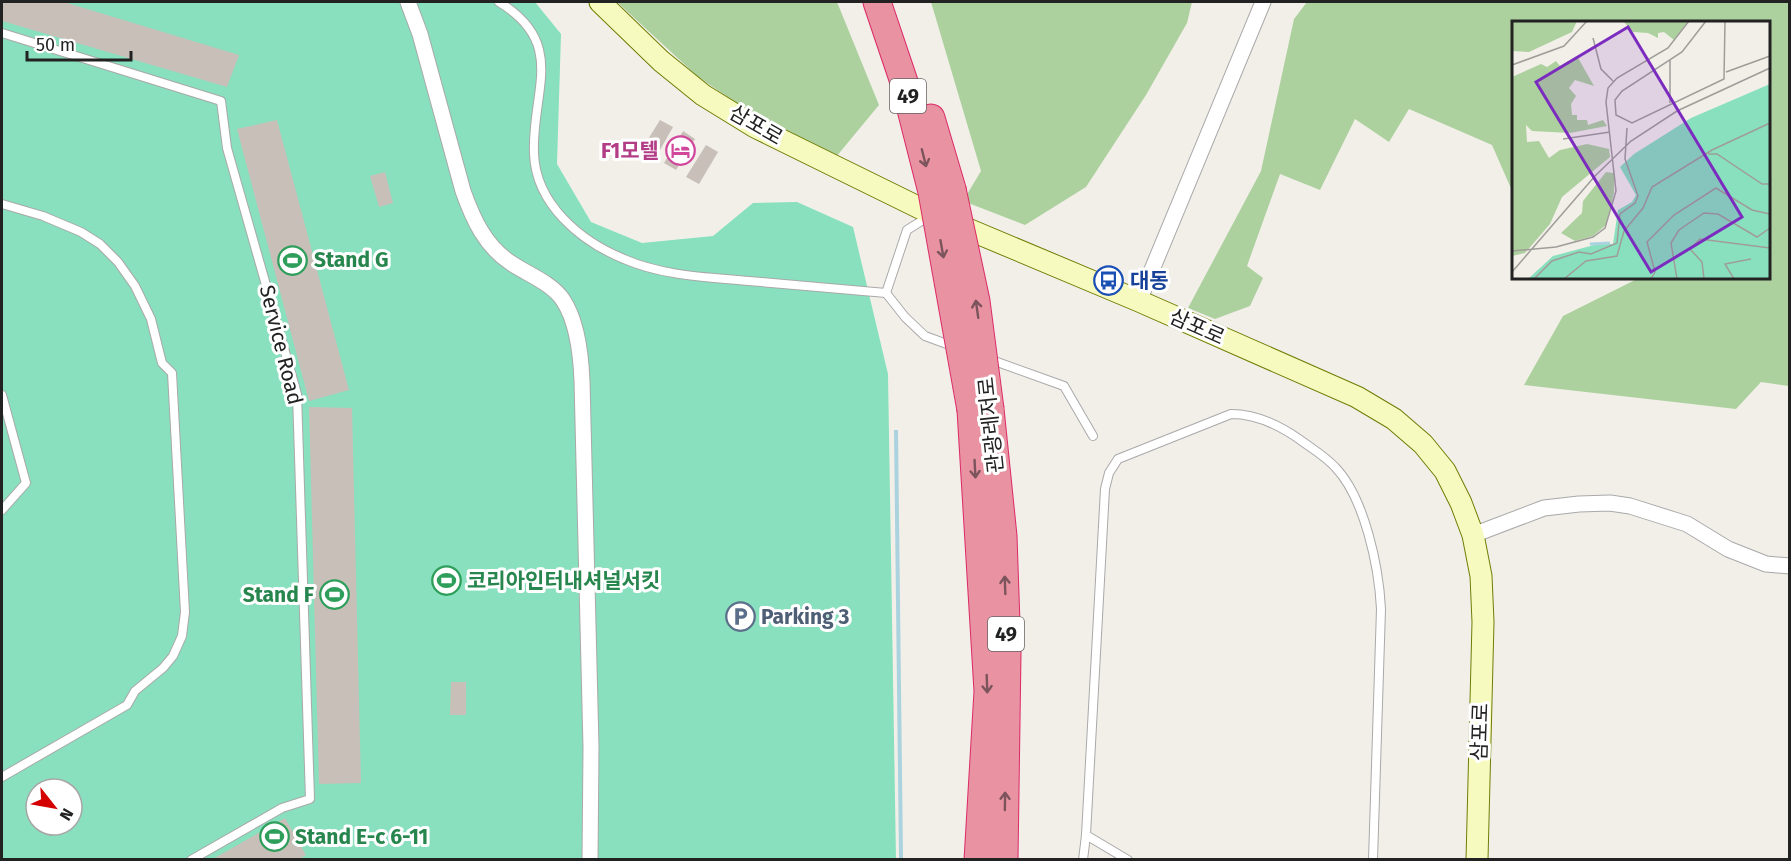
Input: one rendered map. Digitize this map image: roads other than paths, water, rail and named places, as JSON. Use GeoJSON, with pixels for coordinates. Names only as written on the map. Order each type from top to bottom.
{"type":"FeatureCollection","features":[{"type":"Feature","properties":{"kind":"highway","name":"관광레저로"},"geometry":{"type":"LineString","coordinates":[[877,2],[939,198],[976,301],[988,691],[978,860]]}},
{"type":"Feature","properties":{"kind":"highway","name":"관광레저로"},"geometry":{"type":"LineString","coordinates":[[896,2],[939,198]]}},
{"type":"Feature","properties":{"kind":"highway","name":"관광레저로"},"geometry":{"type":"LineString","coordinates":[[980,410],[1003,536],[1007,641],[1004,860]]}},
{"type":"Feature","properties":{"kind":"street"},"geometry":{"type":"LineString","coordinates":[[408,2],[420,34],[471,213],[487,242],[496,252],[551,288],[562,298],[570,313],[579,347],[582,381],[591,747],[590,860]]}},
{"type":"Feature","properties":{"kind":"street","name":"삼포로"},"geometry":{"type":"LineString","coordinates":[[600,2],[661,61],[703,94],[765,132],[939,198],[1139,301],[1357,397],[1394,419],[1423,444],[1445,471],[1461,503],[1473,536],[1481,576],[1484,622],[1477,860]]}},
{"type":"Feature","properties":{"kind":"street"},"geometry":{"type":"LineString","coordinates":[[1139,301],[1263,2]]}},
{"type":"Feature","properties":{"kind":"street"},"geometry":{"type":"LineString","coordinates":[[1473,536],[1544,508],[1610,503],[1630,506],[1687,524],[1728,549],[1766,564],[1790,566]]}},
{"type":"Feature","properties":{"kind":"street"},"geometry":{"type":"LineString","coordinates":[[586,860],[591,835]]}},
{"type":"Feature","properties":{"kind":"lane"},"geometry":{"type":"LineString","coordinates":[[499,2],[510,8],[528,25],[539,47],[542,70],[534,154],[538,179],[550,204],[577,232],[599,248],[625,260],[659,270],[692,276],[886,293],[905,317],[925,336],[968,351]]}},
{"type":"Feature","properties":{"kind":"lane","name":"Service Road"},"geometry":{"type":"LineString","coordinates":[[2,33],[221,100],[227,148],[297,394],[310,799],[282,808],[191,860]]}},
{"type":"Feature","properties":{"kind":"lane"},"geometry":{"type":"LineString","coordinates":[[886,293],[907,230],[939,198]]}},
{"type":"Feature","properties":{"kind":"lane"},"geometry":{"type":"LineString","coordinates":[[2,204],[67,225],[99,244],[118,262],[135,286],[151,319],[162,363],[172,373],[185,612],[182,636],[173,656],[163,668],[135,691],[127,705],[2,777]]}},
{"type":"Feature","properties":{"kind":"lane"},"geometry":{"type":"LineString","coordinates":[[979,355],[1064,386],[1094,435]]}},
{"type":"Feature","properties":{"kind":"lane"},"geometry":{"type":"LineString","coordinates":[[2,395],[26,483],[2,510]]}},
{"type":"Feature","properties":{"kind":"lane"},"geometry":{"type":"LineString","coordinates":[[1083,860],[1105,489],[1109,473],[1118,459],[1219,417],[1232,414],[1245,414],[1267,420],[1318,452],[1336,467],[1348,484],[1358,505],[1373,552],[1380,583],[1381,609],[1372,860]]}},
{"type":"Feature","properties":{"kind":"lane"},"geometry":{"type":"LineString","coordinates":[[1086,835],[1128,860]]}},
{"type":"Feature","properties":{"kind":"water"},"geometry":{"type":"Polygon","coordinates":[[[894,430],[898,430],[903,860],[899,859],[894,430]]]}},
{"type":"Feature","properties":{"kind":"place","name":"F1모텔"},"geometry":{"type":"Point","coordinates":[680,151]}},
{"type":"Feature","properties":{"kind":"place","name":"Stand G"},"geometry":{"type":"Point","coordinates":[293,260]}},
{"type":"Feature","properties":{"kind":"place","name":"대동"},"geometry":{"type":"Point","coordinates":[1109,281]}},
{"type":"Feature","properties":{"kind":"place","name":"코리아인터내셔널서킷"},"geometry":{"type":"Point","coordinates":[446,581]}},
{"type":"Feature","properties":{"kind":"place","name":"Stand F"},"geometry":{"type":"Point","coordinates":[335,595]}},
{"type":"Feature","properties":{"kind":"place","name":"Parking 3"},"geometry":{"type":"Point","coordinates":[740,617]}},
{"type":"Feature","properties":{"kind":"place","name":"Stand E-c 6-11"},"geometry":{"type":"Point","coordinates":[274,837]}}]}
